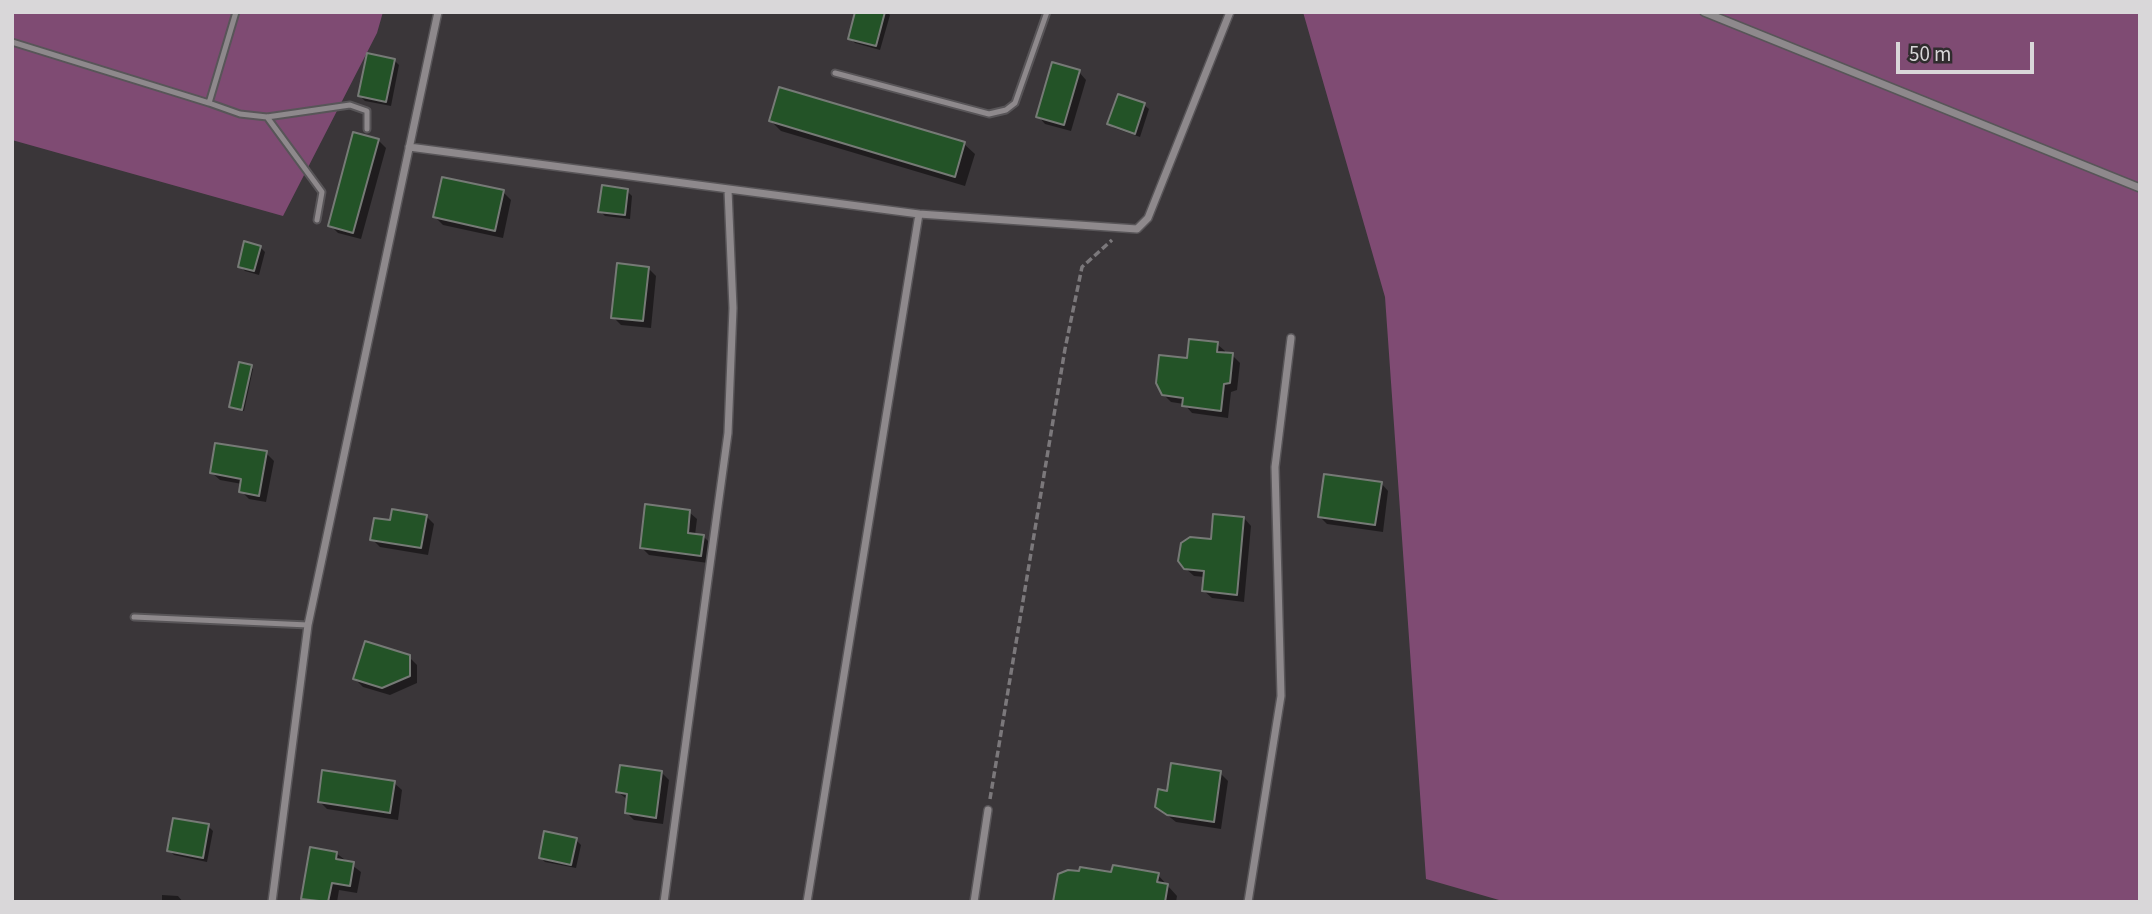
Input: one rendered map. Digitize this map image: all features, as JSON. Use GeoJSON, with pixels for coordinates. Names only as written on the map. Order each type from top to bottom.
{"type":"FeatureCollection","features":[{"type":"Feature","properties":{"kind":"street"},"geometry":{"type":"LineString","coordinates":[[271,902],[309,625],[438,12]]}},
{"type":"Feature","properties":{"kind":"street"},"geometry":{"type":"LineString","coordinates":[[409,146],[919,214],[1137,229],[1148,218],[1230,12]]}},
{"type":"Feature","properties":{"kind":"street"},"geometry":{"type":"LineString","coordinates":[[1704,12],[2140,188]]}},
{"type":"Feature","properties":{"kind":"street"},"geometry":{"type":"LineString","coordinates":[[664,902],[728,433],[733,308],[728,190]]}},
{"type":"Feature","properties":{"kind":"street"},"geometry":{"type":"LineString","coordinates":[[807,902],[919,214]]}},
{"type":"Feature","properties":{"kind":"street"},"geometry":{"type":"LineString","coordinates":[[1248,902],[1280,696],[1275,467],[1291,338]]}},
{"type":"Feature","properties":{"kind":"street"},"geometry":{"type":"LineString","coordinates":[[974,902],[988,810]]}},
{"type":"Feature","properties":{"kind":"lane"},"geometry":{"type":"LineString","coordinates":[[209,103],[236,12]]}},
{"type":"Feature","properties":{"kind":"lane"},"geometry":{"type":"LineString","coordinates":[[835,73],[989,114],[1006,110],[1015,103],[1047,12]]}},
{"type":"Feature","properties":{"kind":"lane"},"geometry":{"type":"LineString","coordinates":[[12,42],[240,114],[267,117],[350,106],[367,111],[367,129]]}},
{"type":"Feature","properties":{"kind":"lane"},"geometry":{"type":"LineString","coordinates":[[267,117],[323,192],[317,220]]}},
{"type":"Feature","properties":{"kind":"lane"},"geometry":{"type":"LineString","coordinates":[[134,617],[309,625]]}},
{"type":"Feature","properties":{"kind":"path"},"geometry":{"type":"LineString","coordinates":[[988,810],[1065,349],[1082,267],[1124,229]]}},
{"type":"Feature","properties":{"kind":"shaded area"},"geometry":{"type":"Polygon","coordinates":[[[12,12],[383,12],[377,33],[283,216],[12,140],[12,12]]]}},
{"type":"Feature","properties":{"kind":"shaded area"},"geometry":{"type":"Polygon","coordinates":[[[1303,12],[2140,12],[2140,902],[1506,902],[1426,879],[1385,297],[1303,12]]]}},
{"type":"Feature","properties":{"kind":"building"},"geometry":{"type":"Polygon","coordinates":[[[855,12],[885,12],[876,46],[848,39],[855,12]]]}},
{"type":"Feature","properties":{"kind":"building"},"geometry":{"type":"Polygon","coordinates":[[[367,53],[395,59],[386,102],[358,96],[367,53]]]}},
{"type":"Feature","properties":{"kind":"building"},"geometry":{"type":"Polygon","coordinates":[[[1052,62],[1080,70],[1064,125],[1036,117],[1052,62]]]}},
{"type":"Feature","properties":{"kind":"building"},"geometry":{"type":"Polygon","coordinates":[[[779,87],[965,142],[955,177],[769,121],[779,87]]]}},
{"type":"Feature","properties":{"kind":"building"},"geometry":{"type":"Polygon","coordinates":[[[1118,94],[1145,103],[1135,134],[1107,124],[1118,94]]]}},
{"type":"Feature","properties":{"kind":"building"},"geometry":{"type":"Polygon","coordinates":[[[353,132],[379,139],[353,233],[328,226],[353,132]]]}},
{"type":"Feature","properties":{"kind":"building"},"geometry":{"type":"Polygon","coordinates":[[[442,177],[504,190],[495,231],[433,217],[442,177]]]}},
{"type":"Feature","properties":{"kind":"building"},"geometry":{"type":"Polygon","coordinates":[[[602,185],[628,189],[625,215],[598,212],[602,185]]]}},
{"type":"Feature","properties":{"kind":"building"},"geometry":{"type":"Polygon","coordinates":[[[244,241],[261,246],[254,271],[238,267],[244,241]]]}},
{"type":"Feature","properties":{"kind":"building"},"geometry":{"type":"Polygon","coordinates":[[[617,263],[649,267],[643,321],[611,318],[617,263]]]}},
{"type":"Feature","properties":{"kind":"building"},"geometry":{"type":"Polygon","coordinates":[[[1189,339],[1218,342],[1217,352],[1233,353],[1230,383],[1224,384],[1221,411],[1182,406],[1183,398],[1162,395],[1156,383],[1159,355],[1187,358],[1189,339]]]}},
{"type":"Feature","properties":{"kind":"building"},"geometry":{"type":"Polygon","coordinates":[[[239,362],[252,365],[242,410],[229,407],[239,362]]]}},
{"type":"Feature","properties":{"kind":"building"},"geometry":{"type":"Polygon","coordinates":[[[215,443],[267,451],[259,496],[239,492],[241,479],[210,473],[215,443]]]}},
{"type":"Feature","properties":{"kind":"building"},"geometry":{"type":"Polygon","coordinates":[[[1324,474],[1382,482],[1375,525],[1318,517],[1324,474]]]}},
{"type":"Feature","properties":{"kind":"building"},"geometry":{"type":"Polygon","coordinates":[[[645,504],[690,510],[688,533],[704,535],[701,556],[640,548],[645,504]]]}},
{"type":"Feature","properties":{"kind":"building"},"geometry":{"type":"Polygon","coordinates":[[[392,509],[427,515],[421,548],[370,540],[374,518],[390,520],[392,509]]]}},
{"type":"Feature","properties":{"kind":"building"},"geometry":{"type":"Polygon","coordinates":[[[1213,514],[1244,517],[1237,595],[1202,591],[1204,571],[1184,569],[1178,561],[1181,543],[1190,537],[1211,539],[1213,514]]]}},
{"type":"Feature","properties":{"kind":"building"},"geometry":{"type":"Polygon","coordinates":[[[365,641],[410,655],[410,676],[382,688],[353,679],[365,641]]]}},
{"type":"Feature","properties":{"kind":"building"},"geometry":{"type":"Polygon","coordinates":[[[1171,763],[1221,771],[1214,822],[1167,815],[1155,807],[1158,789],[1167,791],[1171,763]]]}},
{"type":"Feature","properties":{"kind":"building"},"geometry":{"type":"Polygon","coordinates":[[[620,765],[662,771],[656,818],[625,813],[627,794],[616,792],[620,765]]]}},
{"type":"Feature","properties":{"kind":"building"},"geometry":{"type":"Polygon","coordinates":[[[322,770],[395,781],[390,813],[318,802],[322,770]]]}},
{"type":"Feature","properties":{"kind":"building"},"geometry":{"type":"Polygon","coordinates":[[[173,818],[209,824],[203,858],[167,851],[173,818]]]}},
{"type":"Feature","properties":{"kind":"building"},"geometry":{"type":"Polygon","coordinates":[[[544,831],[577,838],[571,865],[539,858],[544,831]]]}},
{"type":"Feature","properties":{"kind":"building"},"geometry":{"type":"Polygon","coordinates":[[[310,847],[337,852],[336,859],[354,862],[350,886],[332,883],[328,902],[301,899],[310,847]]]}},
{"type":"Feature","properties":{"kind":"building"},"geometry":{"type":"Polygon","coordinates":[[[1113,865],[1159,873],[1157,882],[1168,884],[1165,902],[1053,902],[1058,874],[1068,870],[1079,871],[1080,867],[1111,872],[1113,865]]]}}]}
